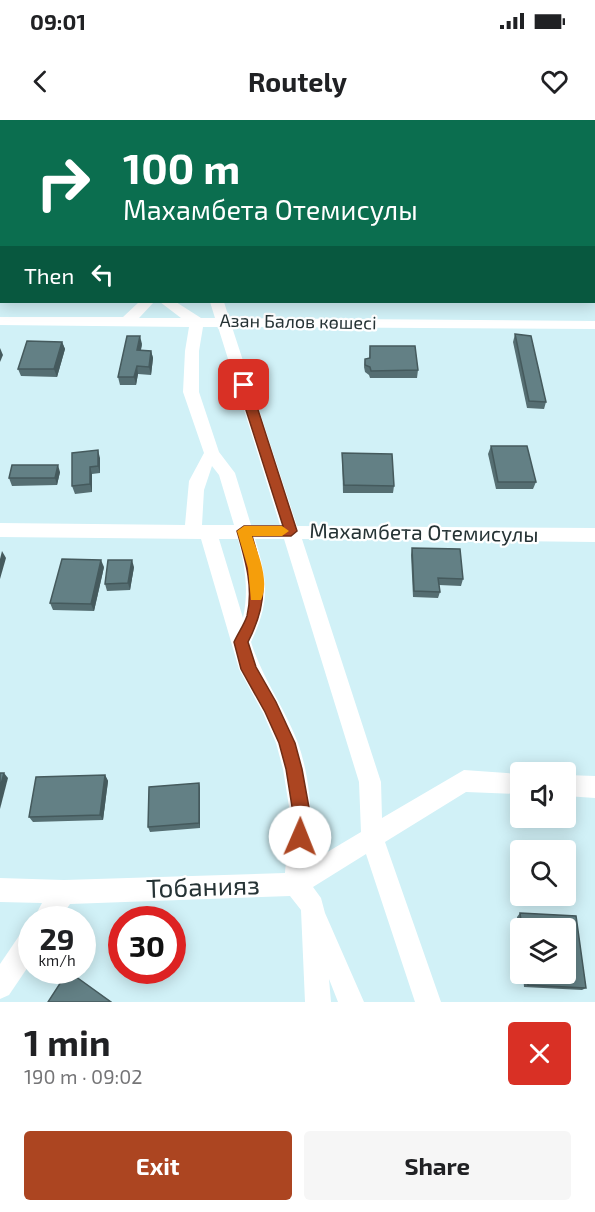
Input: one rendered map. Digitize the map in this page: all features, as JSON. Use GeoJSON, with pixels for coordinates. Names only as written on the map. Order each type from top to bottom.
{"type":"FeatureCollection","features":[{"type":"Feature","properties":{"kind":"street"},"geometry":{"type":"LineString","coordinates":[[128,321],[146,303]]}},
{"type":"Feature","properties":{"kind":"street"},"geometry":{"type":"LineString","coordinates":[[168,303],[197,322],[192,351],[191,392],[212,454],[227,473],[255,568],[256,598],[253,618],[241,642]]}},
{"type":"Feature","properties":{"kind":"street"},"geometry":{"type":"LineString","coordinates":[[217,303],[370,782],[372,838],[428,1002]]}},
{"type":"Feature","properties":{"kind":"street","name":"Азан Балов көшесі"},"geometry":{"type":"LineString","coordinates":[[0,321],[595,326]]}},
{"type":"Feature","properties":{"kind":"street"},"geometry":{"type":"LineString","coordinates":[[212,454],[201,467],[195,482],[201,531],[249,669],[271,707],[287,743],[301,813],[296,884],[313,906],[351,1002]]}},
{"type":"Feature","properties":{"kind":"street","name":"Махамбета Отемисулы"},"geometry":{"type":"LineString","coordinates":[[0,530],[595,535]]}},
{"type":"Feature","properties":{"kind":"street","name":"Тобанияз"},"geometry":{"type":"LineString","coordinates":[[0,890],[64,892],[296,884],[464,781],[510,783]]}},
{"type":"Feature","properties":{"kind":"street"},"geometry":{"type":"LineString","coordinates":[[576,786],[595,787]]}},
{"type":"Feature","properties":{"kind":"street"},"geometry":{"type":"LineString","coordinates":[[54,906],[64,892]]}},
{"type":"Feature","properties":{"kind":"street"},"geometry":{"type":"LineString","coordinates":[[313,906],[318,1002]]}},
{"type":"Feature","properties":{"kind":"street"},"geometry":{"type":"LineString","coordinates":[[0,986],[18,960]]}},
{"type":"Feature","properties":{"kind":"building"},"geometry":{"type":"Polygon","coordinates":[[[515,334],[531,336],[546,402],[529,401],[515,334]]]}},
{"type":"Feature","properties":{"kind":"building"},"geometry":{"type":"Polygon","coordinates":[[[127,336],[140,336],[137,350],[151,351],[149,367],[137,366],[134,377],[118,377],[127,336]]]}},
{"type":"Feature","properties":{"kind":"building"},"geometry":{"type":"Polygon","coordinates":[[[27,341],[62,342],[54,369],[18,369],[27,341]]]}},
{"type":"Feature","properties":{"kind":"building"},"geometry":{"type":"Polygon","coordinates":[[[370,346],[415,346],[418,370],[371,371],[370,367],[365,365],[365,359],[370,358],[370,346]]]}},
{"type":"Feature","properties":{"kind":"building"},"geometry":{"type":"Polygon","coordinates":[[[491,446],[527,446],[536,482],[498,482],[491,446]]]}},
{"type":"Feature","properties":{"kind":"building"},"geometry":{"type":"Polygon","coordinates":[[[98,450],[98,466],[90,467],[90,484],[72,486],[72,453],[98,450]]]}},
{"type":"Feature","properties":{"kind":"building"},"geometry":{"type":"Polygon","coordinates":[[[342,453],[392,454],[394,486],[344,485],[342,453]]]}},
{"type":"Feature","properties":{"kind":"building"},"geometry":{"type":"Polygon","coordinates":[[[12,465],[58,465],[55,478],[9,478],[12,465]]]}},
{"type":"Feature","properties":{"kind":"building"},"geometry":{"type":"Polygon","coordinates":[[[412,548],[460,549],[463,579],[438,578],[440,592],[414,591],[412,548]]]}},
{"type":"Feature","properties":{"kind":"building"},"geometry":{"type":"Polygon","coordinates":[[[62,559],[101,560],[91,604],[50,603],[62,559]]]}},
{"type":"Feature","properties":{"kind":"building"},"geometry":{"type":"Polygon","coordinates":[[[108,560],[132,560],[128,583],[105,584],[108,560]]]}},
{"type":"Feature","properties":{"kind":"building"},"geometry":{"type":"Polygon","coordinates":[[[0,773],[4,773],[0,788],[0,773]]]}},
{"type":"Feature","properties":{"kind":"building"},"geometry":{"type":"Polygon","coordinates":[[[105,775],[100,815],[29,817],[36,777],[105,775]]]}},
{"type":"Feature","properties":{"kind":"building"},"geometry":{"type":"Polygon","coordinates":[[[199,783],[199,823],[148,827],[149,787],[199,783]]]}},
{"type":"Feature","properties":{"kind":"building"},"geometry":{"type":"Polygon","coordinates":[[[520,913],[576,916],[586,988],[528,985],[576,984],[576,918],[521,918],[520,913]]]}},
{"type":"Feature","properties":{"kind":"building"},"geometry":{"type":"Polygon","coordinates":[[[60,984],[86,984],[111,1002],[48,1002],[60,984]]]}},
{"type":"Feature","properties":{"kind":"slow traffic"},"geometry":{"type":"LineString","coordinates":[[256,595],[255,568],[244,531],[282,531]]}},
{"type":"Feature","properties":{"kind":"route"},"geometry":{"type":"LineString","coordinates":[[244,385],[291,531],[244,531],[255,568],[256,598],[253,618],[241,642],[249,669],[271,707],[287,743],[301,813],[300,837]]}}]}
